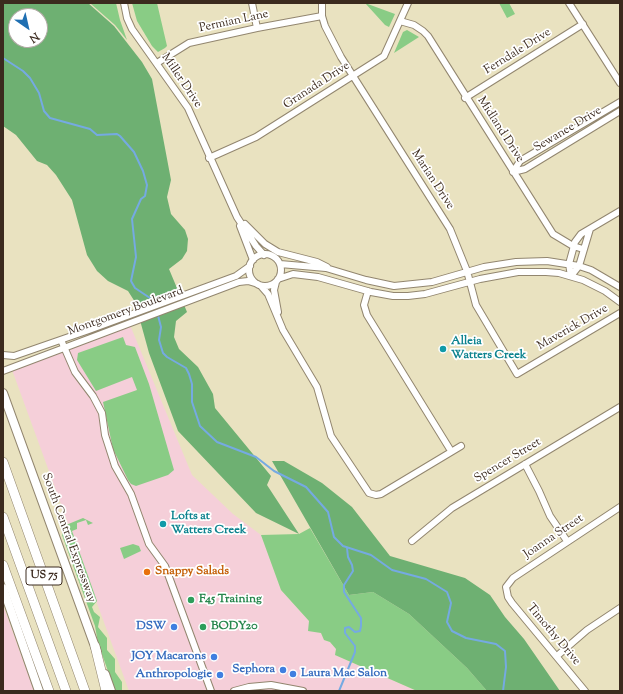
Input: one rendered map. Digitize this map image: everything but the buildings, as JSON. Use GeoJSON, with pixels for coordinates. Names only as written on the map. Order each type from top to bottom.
{"type":"FeatureCollection","features":[{"type":"Feature","properties":{"kind":"highway","name":"US 75"},"geometry":{"type":"LineString","coordinates":[[3,462],[85,691]]}},
{"type":"Feature","properties":{"kind":"highway","name":"US 75"},"geometry":{"type":"LineString","coordinates":[[3,517],[66,691]]}},
{"type":"Feature","properties":{"kind":"highway"},"geometry":{"type":"LineString","coordinates":[[3,565],[49,691]]}},
{"type":"Feature","properties":{"kind":"highway"},"geometry":{"type":"LineString","coordinates":[[95,646],[106,691]]}},
{"type":"Feature","properties":{"kind":"main road","name":"South Central Expressway"},"geometry":{"type":"LineString","coordinates":[[3,393],[112,691]]}},
{"type":"Feature","properties":{"kind":"main road"},"geometry":{"type":"LineString","coordinates":[[3,588],[39,691]]}},
{"type":"Feature","properties":{"kind":"street","name":"Miller Drive"},"geometry":{"type":"LineString","coordinates":[[124,3],[127,18],[132,29],[188,108],[209,158],[237,217],[256,246],[264,254]]}},
{"type":"Feature","properties":{"kind":"street"},"geometry":{"type":"LineString","coordinates":[[252,3],[257,28]]}},
{"type":"Feature","properties":{"kind":"street","name":"Marian Drive"},"geometry":{"type":"LineString","coordinates":[[322,3],[322,16],[334,45],[450,229],[467,272],[479,312],[518,374]]}},
{"type":"Feature","properties":{"kind":"street","name":"Granada Drive"},"geometry":{"type":"LineString","coordinates":[[209,158],[256,137],[384,56],[408,3]]}},
{"type":"Feature","properties":{"kind":"street"},"geometry":{"type":"LineString","coordinates":[[569,3],[620,83]]}},
{"type":"Feature","properties":{"kind":"street","name":"Permian Lane"},"geometry":{"type":"LineString","coordinates":[[157,63],[189,43],[322,16]]}},
{"type":"Feature","properties":{"kind":"street","name":"Midland Drive"},"geometry":{"type":"LineString","coordinates":[[400,21],[414,25],[428,36],[553,234],[573,246],[583,249]]}},
{"type":"Feature","properties":{"kind":"street","name":"Ferndale Drive"},"geometry":{"type":"LineString","coordinates":[[466,98],[583,24]]}},
{"type":"Feature","properties":{"kind":"street","name":"Sewanee Drive"},"geometry":{"type":"LineString","coordinates":[[513,172],[520,161],[620,102]]}},
{"type":"Feature","properties":{"kind":"street","name":"Sewanee Drive"},"geometry":{"type":"LineString","coordinates":[[513,172],[525,169],[620,111]]}},
{"type":"Feature","properties":{"kind":"street"},"geometry":{"type":"LineString","coordinates":[[571,276],[569,264],[573,246],[582,234],[620,211]]}},
{"type":"Feature","properties":{"kind":"street","name":"Miller Drive"},"geometry":{"type":"LineString","coordinates":[[237,217],[251,263]]}},
{"type":"Feature","properties":{"kind":"street"},"geometry":{"type":"LineString","coordinates":[[237,217],[265,244],[274,250],[283,254],[317,262],[333,270]]}},
{"type":"Feature","properties":{"kind":"street"},"geometry":{"type":"LineString","coordinates":[[571,276],[579,266],[590,229]]}},
{"type":"Feature","properties":{"kind":"street"},"geometry":{"type":"LineString","coordinates":[[280,326],[274,290],[281,273],[280,264],[273,257],[264,254],[251,263],[252,278],[268,294],[280,326],[317,387],[334,440],[369,493],[376,495],[382,494],[461,446]]}},
{"type":"Feature","properties":{"kind":"street"},"geometry":{"type":"LineString","coordinates":[[280,264],[305,265],[333,270],[366,280],[394,286],[432,282],[484,267],[516,262],[547,261],[579,266],[602,276],[620,287]]}},
{"type":"Feature","properties":{"kind":"street","name":"Montgomery Boulevard"},"geometry":{"type":"LineString","coordinates":[[3,355],[14,356],[180,297],[236,276],[251,263]]}},
{"type":"Feature","properties":{"kind":"street"},"geometry":{"type":"LineString","coordinates":[[259,285],[269,286],[292,274],[311,276],[393,296],[408,296],[424,294],[470,282],[518,272],[546,272],[571,276],[606,291],[620,302]]}},
{"type":"Feature","properties":{"kind":"street","name":"Montgomery Boulevard"},"geometry":{"type":"LineString","coordinates":[[3,371],[63,347],[239,282],[248,281],[259,285]]}},
{"type":"Feature","properties":{"kind":"street"},"geometry":{"type":"LineString","coordinates":[[368,291],[364,306],[367,315],[451,452]]}},
{"type":"Feature","properties":{"kind":"street","name":"Maverick Drive"},"geometry":{"type":"LineString","coordinates":[[518,374],[620,313]]}},
{"type":"Feature","properties":{"kind":"street"},"geometry":{"type":"LineString","coordinates":[[61,340],[75,372],[93,396],[102,413],[110,451],[131,494],[149,544],[165,566],[211,691]]}},
{"type":"Feature","properties":{"kind":"street","name":"Spencer Street"},"geometry":{"type":"LineString","coordinates":[[412,541],[452,508],[620,407]]}},
{"type":"Feature","properties":{"kind":"street"},"geometry":{"type":"LineString","coordinates":[[524,464],[539,490],[550,516],[567,541]]}},
{"type":"Feature","properties":{"kind":"street","name":"Joanna Street"},"geometry":{"type":"LineString","coordinates":[[506,591],[509,582],[513,578],[620,507]]}},
{"type":"Feature","properties":{"kind":"street","name":"Timothy Drive"},"geometry":{"type":"LineString","coordinates":[[506,591],[512,603],[585,691]]}},
{"type":"Feature","properties":{"kind":"street"},"geometry":{"type":"LineString","coordinates":[[557,656],[587,630],[620,608]]}},
{"type":"Feature","properties":{"kind":"street"},"geometry":{"type":"LineString","coordinates":[[234,691],[263,685],[284,686],[303,691]]}},
{"type":"Feature","properties":{"kind":"shaded area"},"geometry":{"type":"Polygon","coordinates":[[[130,325],[192,475],[233,514],[261,535],[281,590],[316,631],[321,633],[324,640],[330,642],[336,649],[335,655],[417,691],[129,691],[11,367],[130,325]]]}},
{"type":"Feature","properties":{"kind":"shaded area"},"geometry":{"type":"Polygon","coordinates":[[[3,605],[34,691],[3,691],[3,605]]]}},
{"type":"Feature","properties":{"kind":"green space"},"geometry":{"type":"Polygon","coordinates":[[[3,3],[88,3],[114,26],[142,62],[152,79],[171,180],[167,197],[171,214],[185,230],[188,239],[187,251],[182,259],[169,269],[187,312],[176,321],[174,337],[179,349],[198,367],[213,394],[215,408],[271,476],[267,485],[299,534],[256,513],[178,431],[149,353],[135,302],[128,291],[108,281],[97,271],[87,255],[72,200],[56,175],[47,165],[37,161],[16,135],[3,126],[3,3]]]}},
{"type":"Feature","properties":{"kind":"green space"},"geometry":{"type":"Polygon","coordinates":[[[116,3],[127,40],[115,25],[91,4],[116,3]]]}},
{"type":"Feature","properties":{"kind":"green space"},"geometry":{"type":"Polygon","coordinates":[[[132,3],[157,3],[167,46],[165,48],[158,52],[152,46],[137,21],[132,3]]]}},
{"type":"Feature","properties":{"kind":"green space"},"geometry":{"type":"Polygon","coordinates":[[[365,3],[395,14],[389,27],[385,25],[365,3]]]}},
{"type":"Feature","properties":{"kind":"green space"},"geometry":{"type":"Polygon","coordinates":[[[499,3],[509,3],[515,14],[507,18],[499,3]]]}},
{"type":"Feature","properties":{"kind":"green space"},"geometry":{"type":"Polygon","coordinates":[[[407,30],[419,37],[394,53],[403,32],[407,30]]]}},
{"type":"Feature","properties":{"kind":"green space"},"geometry":{"type":"Polygon","coordinates":[[[123,337],[126,345],[135,347],[149,384],[174,470],[168,475],[136,486],[131,484],[128,480],[113,449],[103,402],[137,390],[132,377],[96,391],[77,360],[78,353],[123,337]]]}},
{"type":"Feature","properties":{"kind":"green space"},"geometry":{"type":"Polygon","coordinates":[[[272,461],[284,461],[322,483],[352,507],[390,556],[465,578],[490,595],[505,617],[524,639],[560,691],[487,691],[467,668],[409,614],[373,592],[349,595],[272,461]]]}},
{"type":"Feature","properties":{"kind":"green space"},"geometry":{"type":"Polygon","coordinates":[[[83,518],[93,523],[88,525],[86,520],[77,523],[77,529],[72,531],[97,601],[92,607],[94,612],[100,617],[98,627],[107,638],[107,650],[115,659],[115,672],[122,682],[122,691],[115,691],[98,643],[95,626],[62,535],[66,525],[83,518]]]}},
{"type":"Feature","properties":{"kind":"green space"},"geometry":{"type":"Polygon","coordinates":[[[310,528],[349,595],[373,592],[409,614],[467,668],[487,691],[417,691],[335,655],[336,649],[330,642],[324,640],[321,633],[308,631],[309,621],[281,590],[261,535],[299,534],[310,528]]]}},
{"type":"Feature","properties":{"kind":"green space"},"geometry":{"type":"Polygon","coordinates":[[[133,544],[139,546],[141,551],[124,559],[120,548],[133,544]]]}},
{"type":"Feature","properties":{"kind":"waterway"},"geometry":{"type":"LineString","coordinates":[[3,58],[23,71],[30,78],[39,93],[44,111],[50,118],[90,129],[97,135],[117,134],[134,152],[143,171],[147,185],[145,196],[141,199],[132,219],[136,257],[131,281],[135,288],[150,298],[156,308],[161,327],[159,340],[163,353],[186,368],[189,374],[192,384],[192,402],[200,426],[217,442],[256,457],[274,471],[306,487],[328,512],[334,537],[343,546],[371,555],[392,570],[426,579],[447,592],[451,603],[447,622],[452,631],[466,638],[496,644],[505,651],[506,667],[503,691]]}},
{"type":"Feature","properties":{"kind":"waterway"},"geometry":{"type":"LineString","coordinates":[[339,691],[355,652],[355,646],[345,633],[345,628],[349,627],[355,632],[360,631],[361,626],[361,618],[344,592],[344,585],[353,571],[348,557],[347,548]]}},
{"type":"Feature","properties":{"kind":"place","name":"Alleia Watters Creek"},"geometry":{"type":"Point","coordinates":[443,349]}},
{"type":"Feature","properties":{"kind":"place","name":"Lofts at Watters Creek"},"geometry":{"type":"Point","coordinates":[163,524]}},
{"type":"Feature","properties":{"kind":"place","name":"Snappy Salads"},"geometry":{"type":"Point","coordinates":[147,572]}},
{"type":"Feature","properties":{"kind":"place","name":"F45 Training"},"geometry":{"type":"Point","coordinates":[191,600]}},
{"type":"Feature","properties":{"kind":"place","name":"DSW"},"geometry":{"type":"Point","coordinates":[174,627]}},
{"type":"Feature","properties":{"kind":"place","name":"BODY20"},"geometry":{"type":"Point","coordinates":[203,627]}},
{"type":"Feature","properties":{"kind":"place","name":"JOY Macarons"},"geometry":{"type":"Point","coordinates":[214,657]}},
{"type":"Feature","properties":{"kind":"place","name":"Sephora"},"geometry":{"type":"Point","coordinates":[283,670]}},
{"type":"Feature","properties":{"kind":"place","name":"Laura Mac Salon"},"geometry":{"type":"Point","coordinates":[293,674]}},
{"type":"Feature","properties":{"kind":"place","name":"Anthropologie"},"geometry":{"type":"Point","coordinates":[220,675]}}]}
